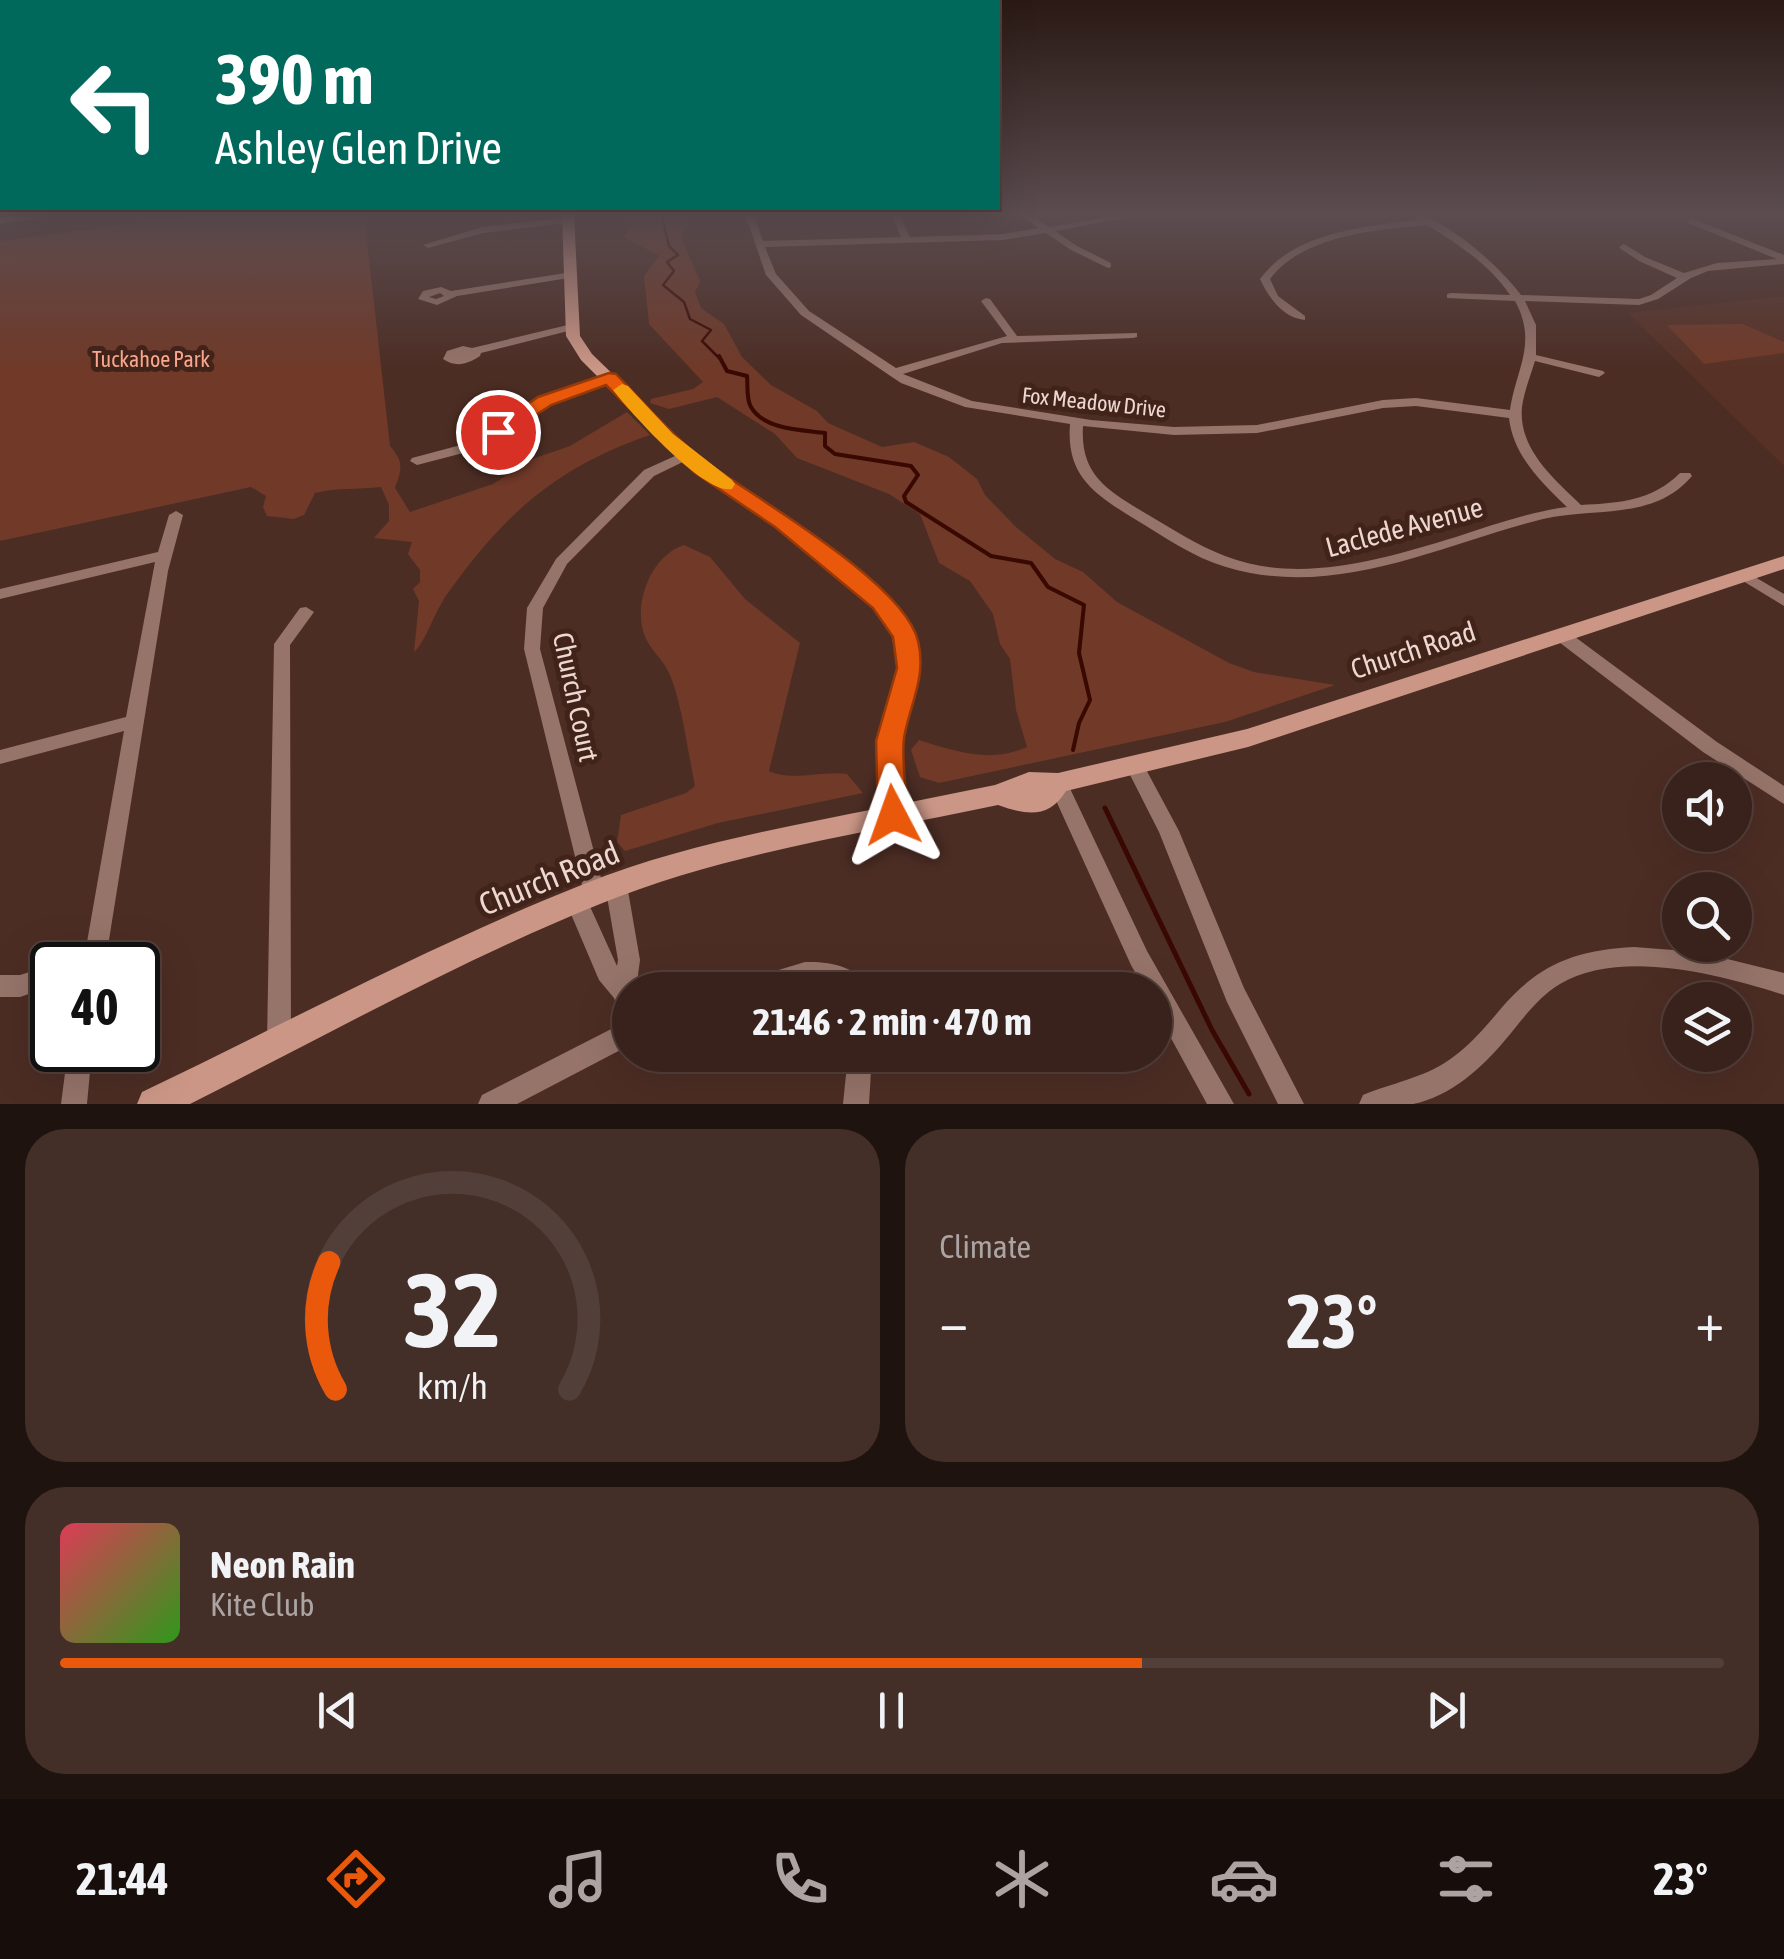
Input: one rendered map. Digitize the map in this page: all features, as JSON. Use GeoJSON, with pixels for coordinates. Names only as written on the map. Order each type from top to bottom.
{"type":"FeatureCollection","features":[{"type":"Feature","properties":{"kind":"main road"},"geometry":{"type":"LineString","coordinates":[[571,266],[572,327],[578,347],[686,455],[828,556],[882,602],[902,628],[910,668],[890,741],[893,815]]}},
{"type":"Feature","properties":{"kind":"main road","name":"Church Road"},"geometry":{"type":"LineString","coordinates":[[154,1104],[595,893],[731,849],[893,815],[998,795],[1024,804],[1048,798],[1058,783],[1248,738],[1784,562]]}},
{"type":"Feature","properties":{"kind":"street","name":"Fox Meadow Drive"},"geometry":{"type":"LineString","coordinates":[[767,266],[796,305],[893,373],[926,390],[969,404],[1138,429],[1228,430],[1292,424],[1383,404],[1416,402],[1516,415]]}},
{"type":"Feature","properties":{"kind":"street"},"geometry":{"type":"LineString","coordinates":[[1275,266],[1267,272],[1267,288],[1300,318]]}},
{"type":"Feature","properties":{"kind":"street"},"geometry":{"type":"LineString","coordinates":[[1488,266],[1518,298],[1532,332],[1516,415],[1518,434],[1531,460],[1577,509]]}},
{"type":"Feature","properties":{"kind":"street"},"geometry":{"type":"LineString","coordinates":[[1656,266],[1684,277]]}},
{"type":"Feature","properties":{"kind":"street"},"geometry":{"type":"LineString","coordinates":[[1451,296],[1638,302],[1661,295],[1684,277],[1736,266]]}},
{"type":"Feature","properties":{"kind":"street"},"geometry":{"type":"LineString","coordinates":[[452,294],[511,282],[572,276]]}},
{"type":"Feature","properties":{"kind":"street"},"geometry":{"type":"LineString","coordinates":[[986,301],[1014,339]]}},
{"type":"Feature","properties":{"kind":"street"},"geometry":{"type":"LineString","coordinates":[[475,351],[572,327]]}},
{"type":"Feature","properties":{"kind":"street"},"geometry":{"type":"LineString","coordinates":[[893,373],[964,348],[1014,339],[1134,335]]}},
{"type":"Feature","properties":{"kind":"street"},"geometry":{"type":"LineString","coordinates":[[1530,358],[1600,373]]}},
{"type":"Feature","properties":{"kind":"street"},"geometry":{"type":"LineString","coordinates":[[417,461],[462,450],[545,401],[609,378]]}},
{"type":"Feature","properties":{"kind":"street","name":"Laclede Avenue"},"geometry":{"type":"LineString","coordinates":[[1077,422],[1075,452],[1082,470],[1098,488],[1206,554],[1266,572],[1312,576],[1344,572],[1577,509],[1654,500],[1671,492],[1685,476]]}},
{"type":"Feature","properties":{"kind":"street","name":"Church Court"},"geometry":{"type":"LineString","coordinates":[[595,893],[532,650],[532,620],[544,587],[561,562],[649,473],[686,455]]}},
{"type":"Feature","properties":{"kind":"street"},"geometry":{"type":"LineString","coordinates":[[95,942],[164,555],[176,515]]}},
{"type":"Feature","properties":{"kind":"street"},"geometry":{"type":"LineString","coordinates":[[0,594],[164,555]]}},
{"type":"Feature","properties":{"kind":"street"},"geometry":{"type":"LineString","coordinates":[[1743,575],[1784,601]]}},
{"type":"Feature","properties":{"kind":"street"},"geometry":{"type":"LineString","coordinates":[[279,1042],[282,644],[306,612]]}},
{"type":"Feature","properties":{"kind":"street"},"geometry":{"type":"LineString","coordinates":[[1561,635],[1710,748],[1784,796]]}},
{"type":"Feature","properties":{"kind":"street"},"geometry":{"type":"LineString","coordinates":[[0,758],[134,722]]}},
{"type":"Feature","properties":{"kind":"street"},"geometry":{"type":"LineString","coordinates":[[1135,767],[1169,831],[1235,994],[1291,1104]]}},
{"type":"Feature","properties":{"kind":"street"},"geometry":{"type":"LineString","coordinates":[[1058,783],[1139,958],[1221,1104]]}},
{"type":"Feature","properties":{"kind":"street"},"geometry":{"type":"LineString","coordinates":[[595,893],[630,960],[629,972]]}},
{"type":"Feature","properties":{"kind":"street"},"geometry":{"type":"LineString","coordinates":[[595,893],[607,972],[612,980]]}},
{"type":"Feature","properties":{"kind":"street"},"geometry":{"type":"LineString","coordinates":[[1372,1104],[1434,1084],[1460,1068],[1529,996],[1551,977],[1576,966],[1627,959],[1680,960],[1784,984]]}},
{"type":"Feature","properties":{"kind":"street"},"geometry":{"type":"LineString","coordinates":[[0,986],[30,983]]}},
{"type":"Feature","properties":{"kind":"street"},"geometry":{"type":"LineString","coordinates":[[491,1104],[612,1041]]}},
{"type":"Feature","properties":{"kind":"street"},"geometry":{"type":"LineString","coordinates":[[74,1104],[78,1072]]}},
{"type":"Feature","properties":{"kind":"street"},"geometry":{"type":"LineString","coordinates":[[856,1104],[859,1072]]}},
{"type":"Feature","properties":{"kind":"shaded area"},"geometry":{"type":"Polygon","coordinates":[[[1784,296],[1784,466],[1628,313],[1784,296]]]}},
{"type":"Feature","properties":{"kind":"green space","name":"Tuckahoe Park"},"geometry":{"type":"Polygon","coordinates":[[[0,266],[370,266],[390,446],[400,466],[395,488],[410,512],[493,484],[532,459],[570,446],[627,412],[650,435],[560,478],[512,517],[448,593],[414,652],[419,601],[413,589],[420,582],[420,570],[408,554],[412,542],[374,538],[389,521],[389,505],[381,487],[315,493],[304,515],[294,519],[267,516],[263,507],[266,496],[251,487],[0,541],[0,266]]]}},
{"type":"Feature","properties":{"kind":"green space"},"geometry":{"type":"Polygon","coordinates":[[[652,266],[693,266],[700,281],[695,292],[701,308],[724,324],[742,357],[771,385],[817,411],[828,423],[882,447],[914,442],[949,457],[977,479],[985,495],[1016,527],[1055,559],[1083,572],[1117,602],[1229,663],[1254,672],[1335,685],[1225,722],[939,783],[920,777],[911,750],[919,740],[986,755],[1027,747],[1016,710],[1010,659],[1000,644],[993,614],[970,581],[939,563],[920,514],[889,494],[797,458],[775,434],[717,397],[669,409],[650,403],[651,399],[693,389],[703,382],[649,324],[644,276],[652,266]]]}},
{"type":"Feature","properties":{"kind":"green space"},"geometry":{"type":"Polygon","coordinates":[[[1743,324],[1784,342],[1784,353],[1704,364],[1667,325],[1743,324]]]}},
{"type":"Feature","properties":{"kind":"green space"},"geometry":{"type":"Polygon","coordinates":[[[684,545],[710,557],[745,599],[800,643],[769,771],[787,776],[847,774],[863,793],[718,823],[625,851],[617,842],[621,815],[686,793],[695,786],[674,685],[646,639],[641,621],[643,594],[654,569],[684,545]]]}},
{"type":"Feature","properties":{"kind":"waterway"},"geometry":{"type":"LineString","coordinates":[[670,266],[674,271],[663,285],[684,302],[690,319],[711,330],[702,341],[720,359]]}},
{"type":"Feature","properties":{"kind":"waterway"},"geometry":{"type":"LineString","coordinates":[[719,356],[727,371],[747,376],[749,404],[757,415],[785,428],[825,433],[825,446],[835,454],[911,466],[918,475],[904,496],[906,502],[991,556],[1031,563],[1048,587],[1084,605],[1079,653],[1090,700],[1079,723],[1073,750]]}},
{"type":"Feature","properties":{"kind":"waterway"},"geometry":{"type":"LineString","coordinates":[[1105,808],[1212,1030],[1249,1094]]}},
{"type":"Feature","properties":{"kind":"slow traffic"},"geometry":{"type":"LineString","coordinates":[[622,390],[666,438],[725,484]]}},
{"type":"Feature","properties":{"kind":"route"},"geometry":{"type":"LineString","coordinates":[[498,432],[545,401],[609,378],[666,438],[701,468],[783,522],[882,602],[905,636],[910,668],[890,741],[893,815]]}}]}
